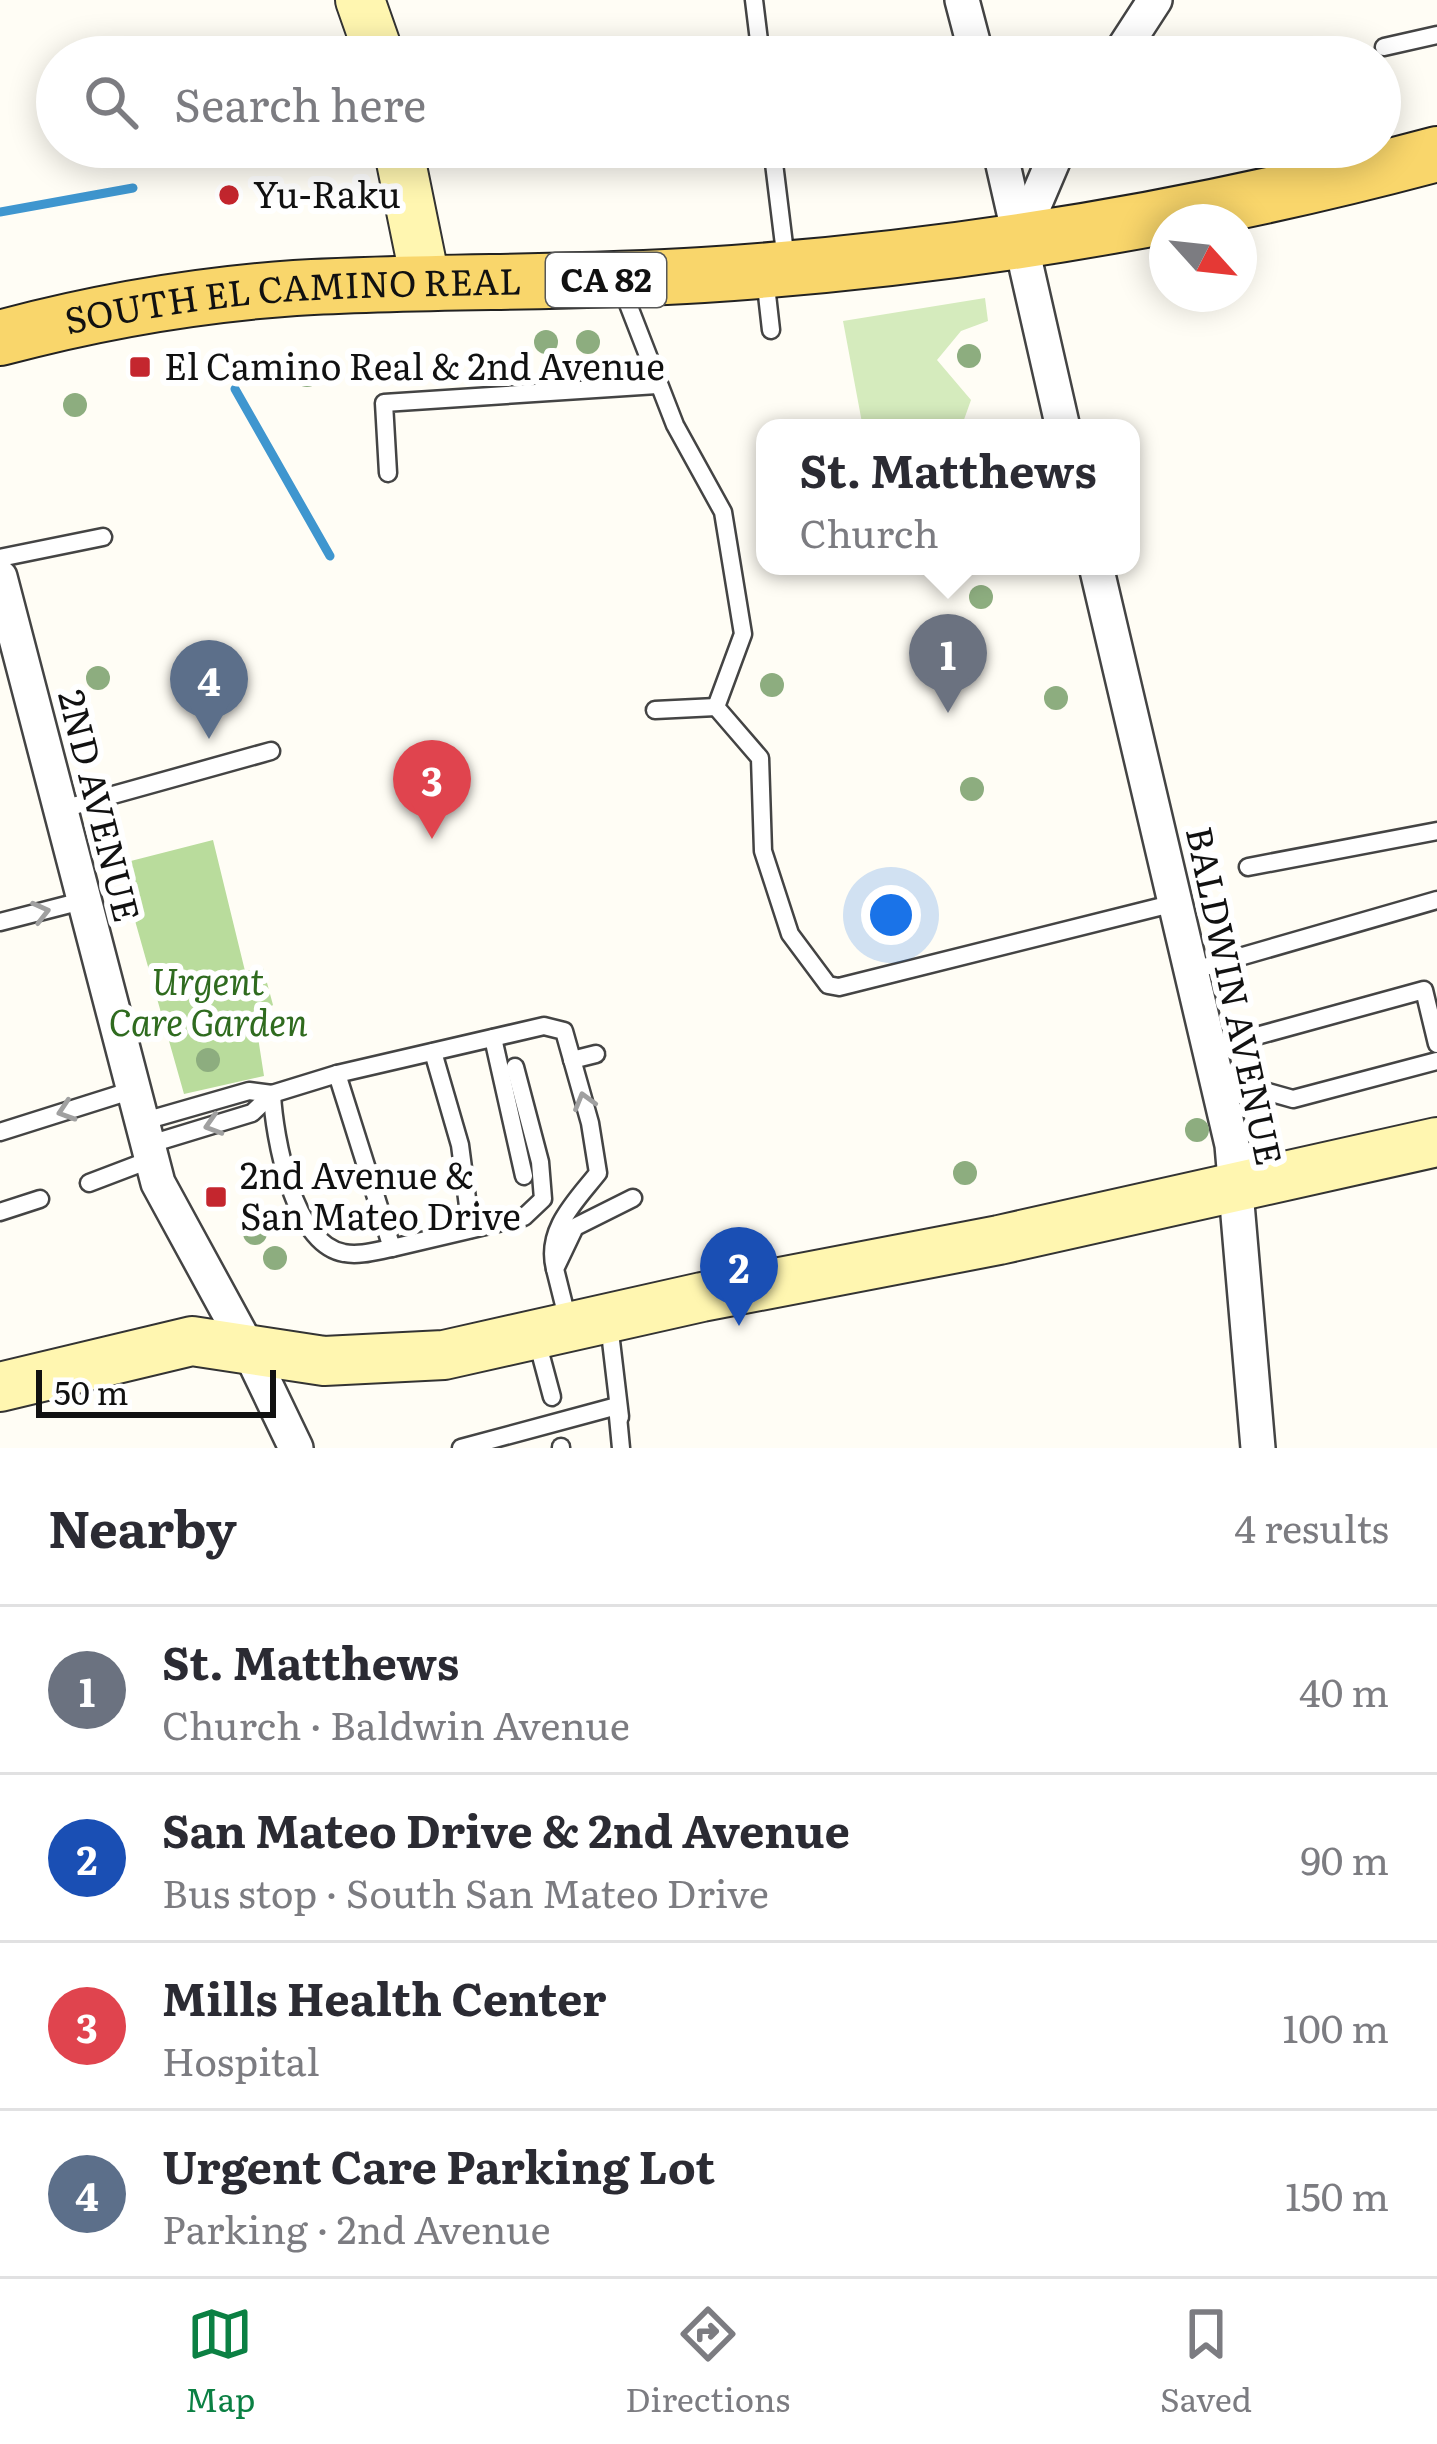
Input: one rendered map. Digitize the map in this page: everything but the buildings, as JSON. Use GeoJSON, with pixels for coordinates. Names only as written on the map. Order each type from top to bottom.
{"type":"FeatureCollection","features":[{"type":"Feature","properties":{"kind":"main road"},"geometry":{"type":"LineString","coordinates":[[360,0],[373,36]]}},
{"type":"Feature","properties":{"kind":"main road","name":"CA 82"},"geometry":{"type":"LineString","coordinates":[[1401,163],[1437,154]]}},
{"type":"Feature","properties":{"kind":"main road"},"geometry":{"type":"LineString","coordinates":[[402,168],[426,284]]}},
{"type":"Feature","properties":{"kind":"main road","name":"CA 82"},"geometry":{"type":"LineString","coordinates":[[1019,241],[1249,199],[1379,168]]}},
{"type":"Feature","properties":{"kind":"main road","name":"SOUTH EL CAMINO REAL"},"geometry":{"type":"LineString","coordinates":[[0,338],[92,316],[228,294],[618,280],[775,269],[1019,241]]}},
{"type":"Feature","properties":{"kind":"main road"},"geometry":{"type":"LineString","coordinates":[[0,1388],[192,1341],[324,1361],[444,1355],[1437,1142]]}},
{"type":"Feature","properties":{"kind":"street"},"geometry":{"type":"LineString","coordinates":[[962,0],[971,36]]}},
{"type":"Feature","properties":{"kind":"street"},"geometry":{"type":"LineString","coordinates":[[1132,36],[1155,0]]}},
{"type":"Feature","properties":{"kind":"street"},"geometry":{"type":"LineString","coordinates":[[1003,168],[1061,419]]}},
{"type":"Feature","properties":{"kind":"street"},"geometry":{"type":"LineString","coordinates":[[1019,241],[1050,168]]}},
{"type":"Feature","properties":{"kind":"street","name":"BALDWIN AVENUE"},"geometry":{"type":"LineString","coordinates":[[1098,575],[1232,1145],[1258,1448]]}},
{"type":"Feature","properties":{"kind":"street","name":"2ND AVENUE"},"geometry":{"type":"LineString","coordinates":[[0,577],[158,1183],[248,1348],[296,1448]]}},
{"type":"Feature","properties":{"kind":"lane"},"geometry":{"type":"LineString","coordinates":[[754,0],[758,36]]}},
{"type":"Feature","properties":{"kind":"lane"},"geometry":{"type":"LineString","coordinates":[[1401,43],[1437,35]]}},
{"type":"Feature","properties":{"kind":"lane"},"geometry":{"type":"LineString","coordinates":[[771,330],[773,168]]}},
{"type":"Feature","properties":{"kind":"lane"},"geometry":{"type":"LineString","coordinates":[[618,280],[657,386],[722,512],[742,634],[716,707]]}},
{"type":"Feature","properties":{"kind":"lane"},"geometry":{"type":"LineString","coordinates":[[388,473],[384,404],[657,386]]}},
{"type":"Feature","properties":{"kind":"lane"},"geometry":{"type":"LineString","coordinates":[[0,558],[103,537]]}},
{"type":"Feature","properties":{"kind":"lane"},"geometry":{"type":"LineString","coordinates":[[655,710],[716,707]]}},
{"type":"Feature","properties":{"kind":"lane"},"geometry":{"type":"LineString","coordinates":[[716,707],[760,758],[763,851],[790,934],[829,985],[839,987],[1175,903]]}},
{"type":"Feature","properties":{"kind":"lane"},"geometry":{"type":"LineString","coordinates":[[58,810],[271,751]]}},
{"type":"Feature","properties":{"kind":"lane"},"geometry":{"type":"LineString","coordinates":[[1249,867],[1437,832]]}},
{"type":"Feature","properties":{"kind":"lane"},"geometry":{"type":"LineString","coordinates":[[1191,971],[1437,900]]}},
{"type":"Feature","properties":{"kind":"lane"},"geometry":{"type":"LineString","coordinates":[[0,922],[82,901]]}},
{"type":"Feature","properties":{"kind":"lane"},"geometry":{"type":"LineString","coordinates":[[1213,1064],[1424,990],[1437,1044]]}},
{"type":"Feature","properties":{"kind":"lane"},"geometry":{"type":"LineString","coordinates":[[0,1132],[143,1129],[252,1113],[272,1094],[337,1074],[544,1026],[564,1031],[590,1123],[598,1173],[556,1229],[551,1252],[571,1326],[622,1448]]}},
{"type":"Feature","properties":{"kind":"lane"},"geometry":{"type":"LineString","coordinates":[[493,1038],[524,1176]]}},
{"type":"Feature","properties":{"kind":"lane"},"geometry":{"type":"LineString","coordinates":[[433,1052],[460,1145],[470,1229]]}},
{"type":"Feature","properties":{"kind":"lane"},"geometry":{"type":"LineString","coordinates":[[572,1060],[596,1054]]}},
{"type":"Feature","properties":{"kind":"lane"},"geometry":{"type":"LineString","coordinates":[[1213,1064],[1293,1099],[1437,1061]]}},
{"type":"Feature","properties":{"kind":"lane"},"geometry":{"type":"LineString","coordinates":[[272,1094],[279,1155],[319,1240],[340,1253],[392,1248],[524,1217],[543,1198],[540,1162],[515,1067]]}},
{"type":"Feature","properties":{"kind":"lane"},"geometry":{"type":"LineString","coordinates":[[337,1074],[392,1248]]}},
{"type":"Feature","properties":{"kind":"lane"},"geometry":{"type":"LineString","coordinates":[[88,1184],[143,1129]]}},
{"type":"Feature","properties":{"kind":"lane"},"geometry":{"type":"LineString","coordinates":[[555,1269],[575,1227],[633,1198]]}},
{"type":"Feature","properties":{"kind":"lane"},"geometry":{"type":"LineString","coordinates":[[0,1212],[40,1199]]}},
{"type":"Feature","properties":{"kind":"lane"},"geometry":{"type":"LineString","coordinates":[[552,1396],[571,1326]]}},
{"type":"Feature","properties":{"kind":"lane"},"geometry":{"type":"LineString","coordinates":[[461,1448],[495,1444],[617,1406],[622,1448]]}},
{"type":"Feature","properties":{"kind":"green space"},"geometry":{"type":"Polygon","coordinates":[[[985,298],[988,321],[961,331],[937,360],[971,400],[964,419],[861,419],[843,321],[985,298]]]}},
{"type":"Feature","properties":{"kind":"green space","name":"Urgent Care Garden"},"geometry":{"type":"Polygon","coordinates":[[[213,840],[245,971],[263,968],[273,1005],[255,1018],[264,1076],[184,1094],[119,864],[213,840]]]}},
{"type":"Feature","properties":{"kind":"waterway"},"geometry":{"type":"LineString","coordinates":[[0,212],[133,188]]}},
{"type":"Feature","properties":{"kind":"waterway"},"geometry":{"type":"LineString","coordinates":[[235,389],[330,556]]}},
{"type":"Feature","properties":{"kind":"place","name":"Yu-Raku"},"geometry":{"type":"Point","coordinates":[229,195]}},
{"type":"Feature","properties":{"kind":"place","name":"El Camino Real & 2nd Avenue"},"geometry":{"type":"Point","coordinates":[140,367]}},
{"type":"Feature","properties":{"kind":"place","name":"St. Matthews"},"geometry":{"type":"Point","coordinates":[948,713]}},
{"type":"Feature","properties":{"kind":"place","name":"Urgent Care Parking Lot"},"geometry":{"type":"Point","coordinates":[209,739]}},
{"type":"Feature","properties":{"kind":"place","name":"Mills Health Center"},"geometry":{"type":"Point","coordinates":[432,839]}},
{"type":"Feature","properties":{"kind":"place","name":"2nd Avenue & San Mateo Drive"},"geometry":{"type":"Point","coordinates":[216,1197]}},
{"type":"Feature","properties":{"kind":"place","name":"San Mateo Drive & 2nd Avenue"},"geometry":{"type":"Point","coordinates":[739,1326]}}]}
